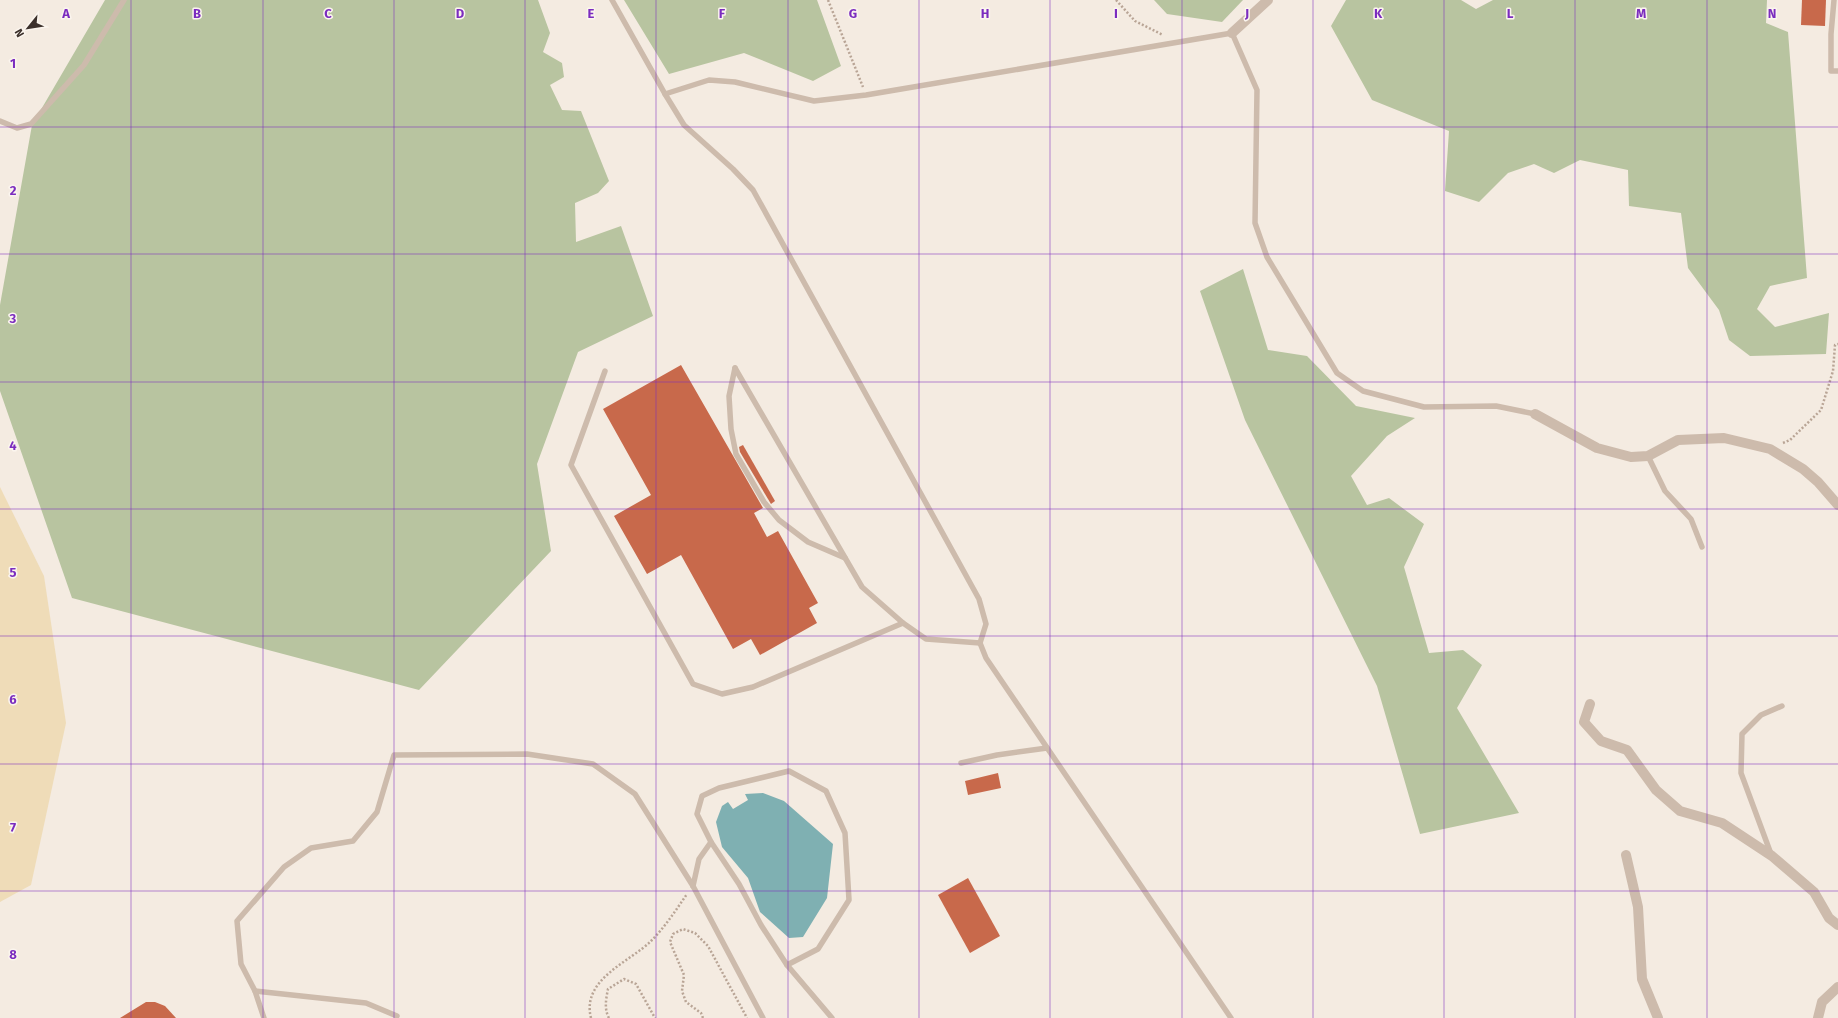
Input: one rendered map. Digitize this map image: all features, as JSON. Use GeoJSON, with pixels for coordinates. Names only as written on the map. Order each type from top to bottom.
{"type":"FeatureCollection","features":[{"type":"Feature","properties":{"kind":"street"},"geometry":{"type":"LineString","coordinates":[[1232,33],[1268,0]]}},
{"type":"Feature","properties":{"kind":"street"},"geometry":{"type":"LineString","coordinates":[[1535,414],[1597,448],[1631,457],[1648,456],[1678,440],[1724,438],[1770,449],[1803,469],[1818,482],[1838,504]]}},
{"type":"Feature","properties":{"kind":"street"},"geometry":{"type":"LineString","coordinates":[[1590,704],[1584,722],[1601,740],[1627,750],[1656,790],[1680,811],[1722,823],[1772,856],[1814,892],[1829,918],[1838,926]]}},
{"type":"Feature","properties":{"kind":"street"},"geometry":{"type":"LineString","coordinates":[[1626,855],[1638,907],[1642,979],[1658,1018]]}},
{"type":"Feature","properties":{"kind":"street"},"geometry":{"type":"LineString","coordinates":[[1818,1018],[1822,1002],[1838,986]]}},
{"type":"Feature","properties":{"kind":"lane"},"geometry":{"type":"LineString","coordinates":[[0,121],[17,128],[31,124],[84,65],[124,0]]}},
{"type":"Feature","properties":{"kind":"lane"},"geometry":{"type":"LineString","coordinates":[[612,0],[684,126],[733,169],[753,190],[979,599],[986,624],[980,643],[986,658],[1231,1018]]}},
{"type":"Feature","properties":{"kind":"lane"},"geometry":{"type":"LineString","coordinates":[[1834,0],[1831,34],[1831,71],[1838,71]]}},
{"type":"Feature","properties":{"kind":"lane"},"geometry":{"type":"LineString","coordinates":[[665,94],[709,80],[735,82],[814,101],[866,95],[1232,33],[1257,90],[1255,223],[1268,258],[1337,373],[1362,391],[1424,407],[1496,406],[1535,414]]}},
{"type":"Feature","properties":{"kind":"lane"},"geometry":{"type":"LineString","coordinates":[[845,558],[808,542],[779,520],[764,502],[736,454],[731,428],[729,396],[735,368],[862,587],[903,623],[926,639],[980,643]]}},
{"type":"Feature","properties":{"kind":"lane"},"geometry":{"type":"LineString","coordinates":[[605,371],[571,465],[693,684],[722,694],[753,686],[903,623]]}},
{"type":"Feature","properties":{"kind":"lane"},"geometry":{"type":"LineString","coordinates":[[1648,456],[1665,491],[1691,518],[1702,547]]}},
{"type":"Feature","properties":{"kind":"lane"},"geometry":{"type":"LineString","coordinates":[[1772,856],[1741,774],[1742,734],[1761,715],[1782,706]]}},
{"type":"Feature","properties":{"kind":"lane"},"geometry":{"type":"LineString","coordinates":[[962,763],[998,755],[1047,748]]}},
{"type":"Feature","properties":{"kind":"lane"},"geometry":{"type":"LineString","coordinates":[[264,1018],[254,991],[241,964],[238,921],[284,867],[311,848],[353,841],[377,812],[394,755],[527,754],[593,764],[634,794],[693,886],[763,1018]]}},
{"type":"Feature","properties":{"kind":"lane"},"geometry":{"type":"LineString","coordinates":[[788,965],[818,949],[849,900],[845,833],[826,792],[789,771],[719,788],[702,796],[697,814],[711,842],[739,884],[761,925],[788,965],[832,1018]]}},
{"type":"Feature","properties":{"kind":"lane"},"geometry":{"type":"LineString","coordinates":[[693,886],[699,859],[711,842]]}},
{"type":"Feature","properties":{"kind":"lane"},"geometry":{"type":"LineString","coordinates":[[254,991],[366,1003],[397,1016]]}},
{"type":"Feature","properties":{"kind":"path"},"geometry":{"type":"LineString","coordinates":[[828,0],[866,95]]}},
{"type":"Feature","properties":{"kind":"path"},"geometry":{"type":"LineString","coordinates":[[1116,0],[1135,21],[1177,42]]}},
{"type":"Feature","properties":{"kind":"path"},"geometry":{"type":"LineString","coordinates":[[1770,449],[1790,440],[1821,410],[1833,371],[1835,344],[1838,344]]}},
{"type":"Feature","properties":{"kind":"path"},"geometry":{"type":"LineString","coordinates":[[591,1018],[590,999],[605,975],[651,941],[693,886]]}},
{"type":"Feature","properties":{"kind":"path"},"geometry":{"type":"LineString","coordinates":[[703,1018],[700,1013],[686,1002],[682,990],[684,975],[670,942],[673,934],[683,929],[695,933],[708,946],[747,1018]]}},
{"type":"Feature","properties":{"kind":"path"},"geometry":{"type":"LineString","coordinates":[[609,1018],[606,1003],[608,988],[624,979],[636,984],[655,1018]]}},
{"type":"Feature","properties":{"kind":"green space"},"geometry":{"type":"Polygon","coordinates":[[[105,0],[538,0],[550,33],[543,52],[562,63],[564,77],[550,85],[562,110],[581,111],[609,181],[598,193],[575,203],[576,242],[621,226],[653,316],[578,352],[537,464],[551,551],[419,690],[72,598],[0,391],[0,305],[32,125],[105,0]]]}},
{"type":"Feature","properties":{"kind":"green space"},"geometry":{"type":"Polygon","coordinates":[[[624,0],[817,0],[841,66],[813,81],[744,53],[669,74],[624,0]]]}},
{"type":"Feature","properties":{"kind":"green space"},"geometry":{"type":"Polygon","coordinates":[[[1154,0],[1243,0],[1222,22],[1167,14],[1154,0]]]}},
{"type":"Feature","properties":{"kind":"green space"},"geometry":{"type":"Polygon","coordinates":[[[1346,0],[1461,0],[1476,9],[1493,0],[1767,0],[1766,23],[1788,32],[1807,278],[1770,286],[1757,309],[1775,327],[1829,313],[1826,354],[1750,356],[1729,340],[1719,310],[1688,268],[1681,213],[1629,206],[1628,170],[1580,160],[1554,173],[1534,164],[1508,173],[1479,202],[1445,191],[1449,131],[1372,100],[1331,26],[1346,0]]]}},
{"type":"Feature","properties":{"kind":"green space"},"geometry":{"type":"Polygon","coordinates":[[[1243,269],[1268,350],[1307,356],[1356,406],[1415,418],[1387,436],[1351,476],[1367,505],[1389,498],[1424,524],[1404,567],[1429,653],[1463,650],[1482,665],[1457,708],[1519,813],[1420,834],[1377,686],[1245,420],[1200,291],[1243,269]]]}},
{"type":"Feature","properties":{"kind":"sand"},"geometry":{"type":"Polygon","coordinates":[[[0,487],[44,576],[66,723],[31,885],[0,902],[0,487]]]}},
{"type":"Feature","properties":{"kind":"water"},"geometry":{"type":"Polygon","coordinates":[[[763,793],[784,801],[833,844],[827,898],[803,937],[789,938],[760,912],[748,878],[722,847],[716,822],[722,806],[728,802],[733,809],[748,800],[745,794],[763,793]]]}},
{"type":"Feature","properties":{"kind":"building"},"geometry":{"type":"Polygon","coordinates":[[[1802,0],[1826,0],[1825,26],[1801,25],[1802,0]]]}},
{"type":"Feature","properties":{"kind":"building"},"geometry":{"type":"Polygon","coordinates":[[[681,365],[763,508],[754,513],[767,537],[778,531],[818,603],[809,608],[817,623],[760,655],[751,639],[733,649],[681,555],[647,574],[614,516],[651,495],[603,409],[681,365]]]}},
{"type":"Feature","properties":{"kind":"building"},"geometry":{"type":"Polygon","coordinates":[[[743,445],[775,501],[771,504],[740,452],[739,447],[743,445]]]}},
{"type":"Feature","properties":{"kind":"building"},"geometry":{"type":"Polygon","coordinates":[[[998,773],[1001,788],[968,795],[965,781],[998,773]]]}},
{"type":"Feature","properties":{"kind":"building"},"geometry":{"type":"Polygon","coordinates":[[[968,878],[1000,936],[970,953],[938,895],[968,878]]]}},
{"type":"Feature","properties":{"kind":"building"},"geometry":{"type":"Polygon","coordinates":[[[146,1002],[155,1002],[165,1006],[176,1018],[120,1018],[146,1002]]]}}]}
